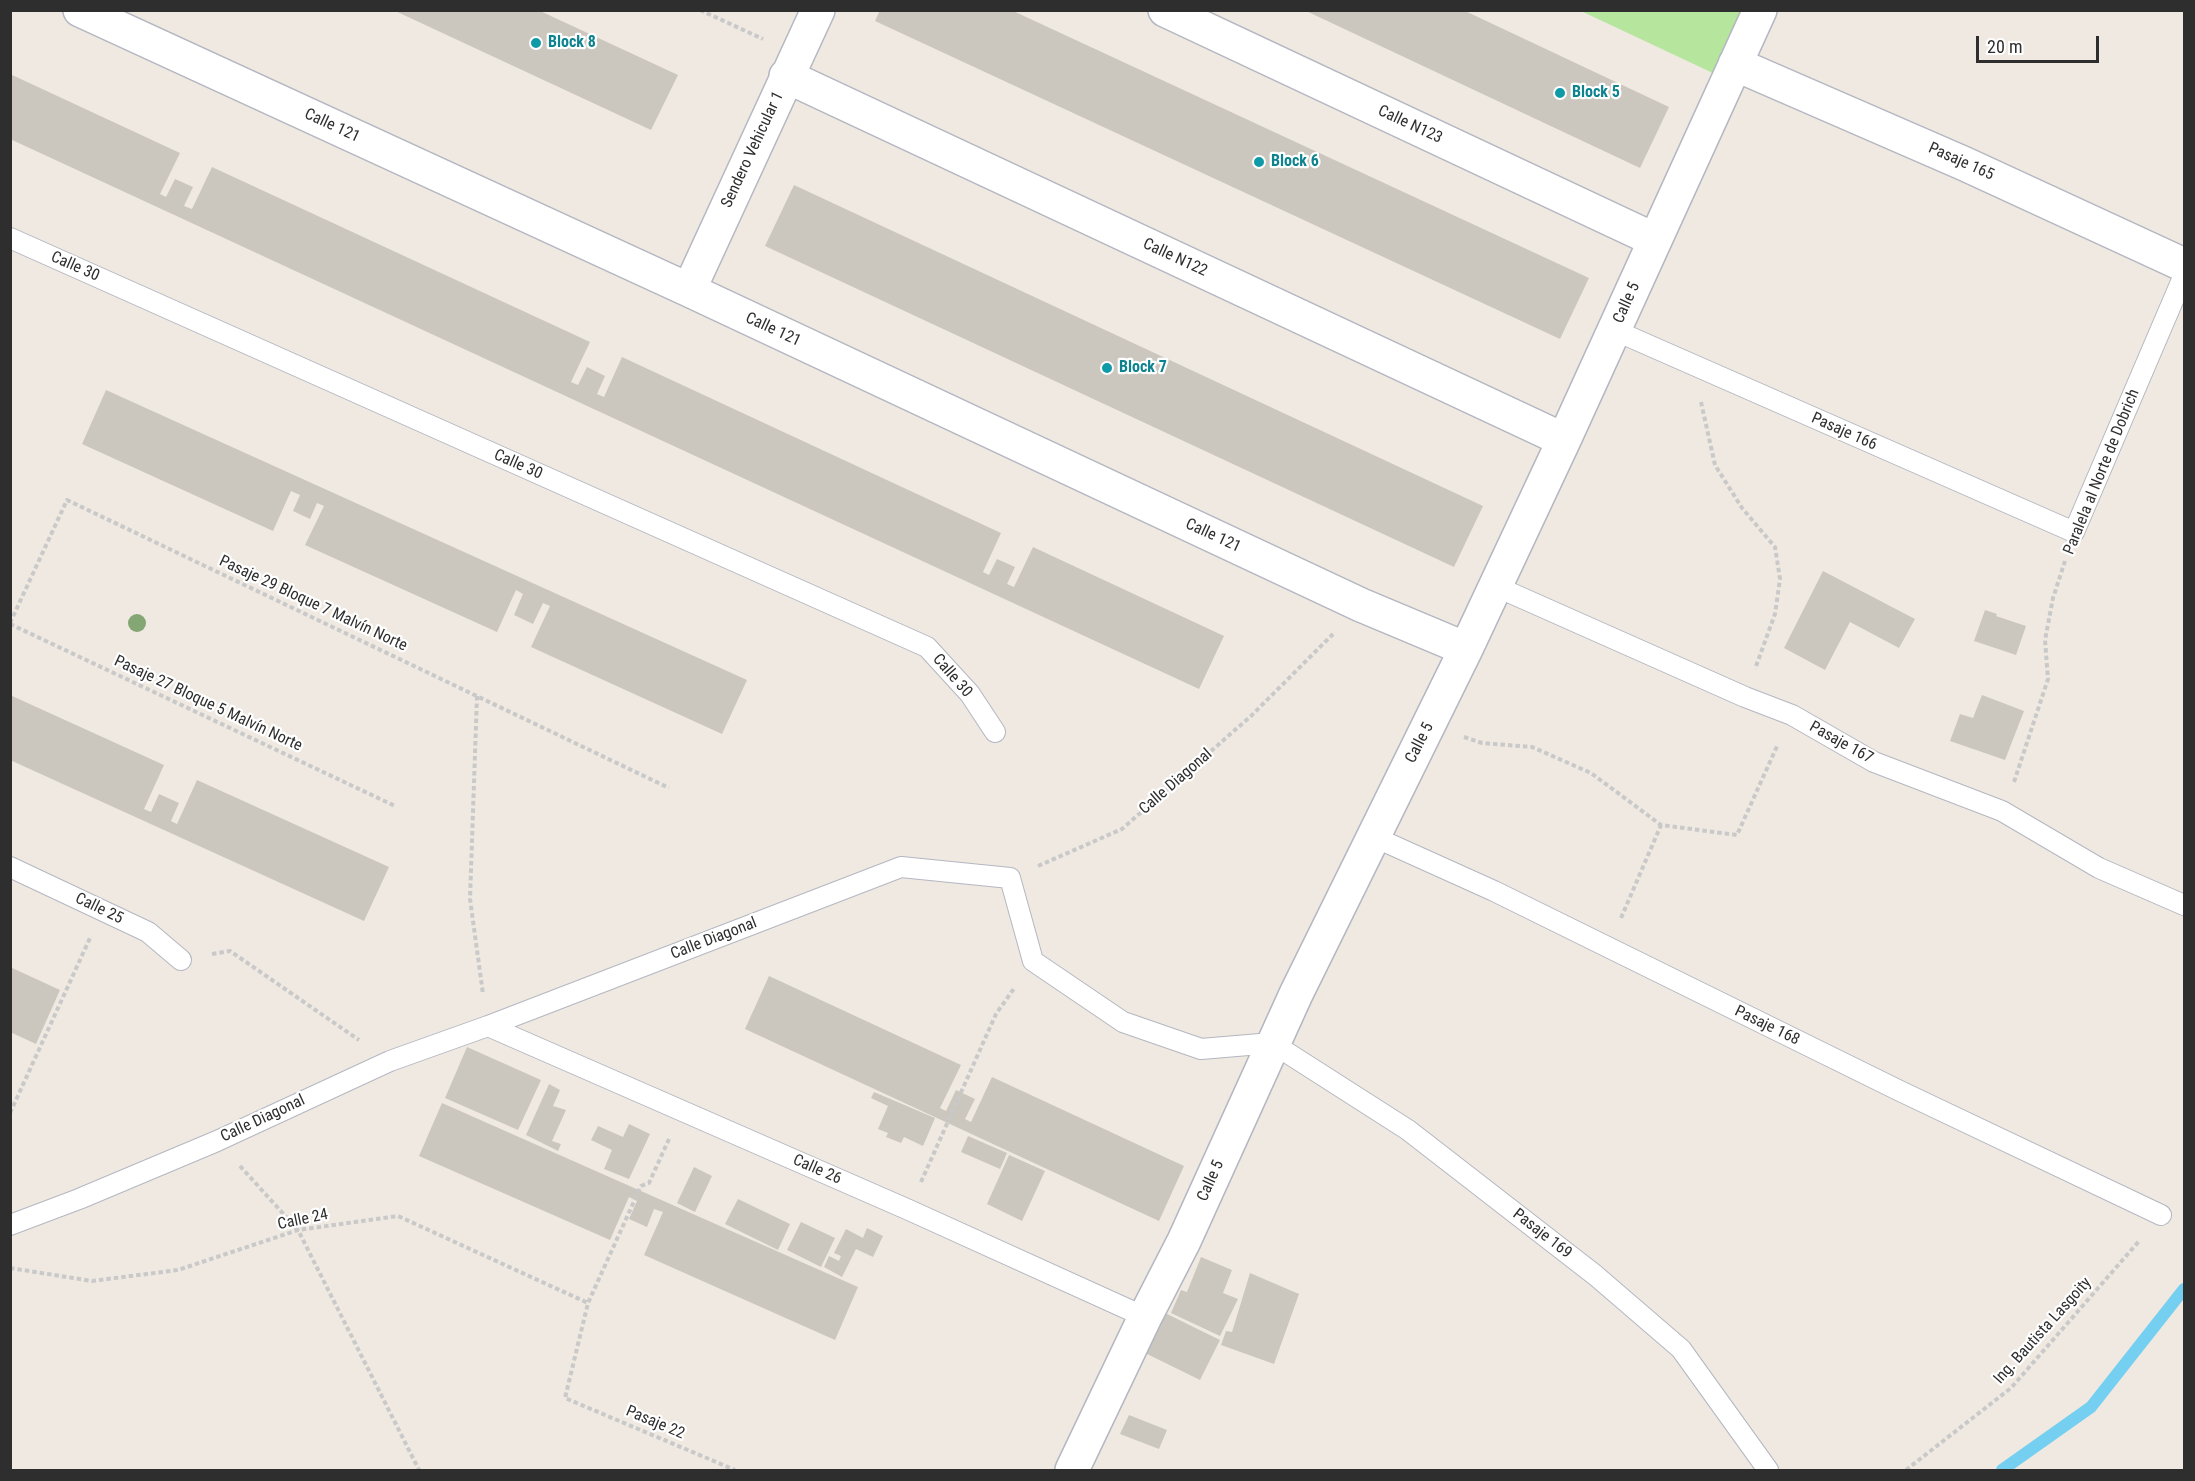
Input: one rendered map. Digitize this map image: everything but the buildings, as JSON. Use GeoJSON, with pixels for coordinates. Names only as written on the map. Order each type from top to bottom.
{"type":"FeatureCollection","features":[{"type":"Feature","properties":{"kind":"street","name":"Calle 121"},"geometry":{"type":"LineString","coordinates":[[80,10],[688,290],[1361,605],[1466,649]]}},
{"type":"Feature","properties":{"kind":"street","name":"Sendero Vehicular 1"},"geometry":{"type":"LineString","coordinates":[[688,290],[818,10]]}},
{"type":"Feature","properties":{"kind":"street","name":"Calle N123"},"geometry":{"type":"LineString","coordinates":[[1165,10],[1654,240]]}},
{"type":"Feature","properties":{"kind":"street","name":"Calle 5"},"geometry":{"type":"LineString","coordinates":[[1072,1470],[1184,1241],[1272,1043],[1466,649],[1760,10]]}},
{"type":"Feature","properties":{"kind":"street","name":"Pasaje 165"},"geometry":{"type":"LineString","coordinates":[[1735,64],[1965,164],[2184,265]]}},
{"type":"Feature","properties":{"kind":"street","name":"Calle N122"},"geometry":{"type":"LineString","coordinates":[[791,65],[1564,440]]}},
{"type":"Feature","properties":{"kind":"lane","name":"Calle 30"},"geometry":{"type":"LineString","coordinates":[[10,238],[927,647],[970,694],[995,732]]}},
{"type":"Feature","properties":{"kind":"lane","name":"Paralela al Norte de Dobrich"},"geometry":{"type":"LineString","coordinates":[[2074,532],[2184,275]]}},
{"type":"Feature","properties":{"kind":"lane","name":"Pasaje 166"},"geometry":{"type":"LineString","coordinates":[[1614,330],[2074,532]]}},
{"type":"Feature","properties":{"kind":"lane","name":"Pasaje 167"},"geometry":{"type":"LineString","coordinates":[[1495,586],[1745,697],[1792,715],[1874,762],[2002,811],[2099,868],[2184,904]]}},
{"type":"Feature","properties":{"kind":"lane","name":"Pasaje 168"},"geometry":{"type":"LineString","coordinates":[[1372,836],[1494,891],[1900,1092],[2161,1215]]}},
{"type":"Feature","properties":{"kind":"lane","name":"Calle 25"},"geometry":{"type":"LineString","coordinates":[[10,867],[148,932],[181,960]]}},
{"type":"Feature","properties":{"kind":"lane","name":"Calle Diagonal"},"geometry":{"type":"LineString","coordinates":[[10,1225],[79,1199],[217,1141],[390,1061],[488,1026],[901,867],[1010,878]]}},
{"type":"Feature","properties":{"kind":"lane"},"geometry":{"type":"LineString","coordinates":[[1010,878],[1033,961],[1123,1022],[1201,1049],[1272,1043]]}},
{"type":"Feature","properties":{"kind":"lane","name":"Calle 26"},"geometry":{"type":"LineString","coordinates":[[488,1026],[909,1210],[1145,1317]]}},
{"type":"Feature","properties":{"kind":"lane","name":"Pasaje 169"},"geometry":{"type":"LineString","coordinates":[[1272,1043],[1408,1130],[1595,1275],[1681,1349],[1768,1470]]}},
{"type":"Feature","properties":{"kind":"path"},"geometry":{"type":"LineString","coordinates":[[700,10],[791,65]]}},
{"type":"Feature","properties":{"kind":"path"},"geometry":{"type":"LineString","coordinates":[[1698,368],[1702,412],[1716,465],[1742,508],[1774,547],[1780,579],[1775,614],[1745,697]]}},
{"type":"Feature","properties":{"kind":"path","name":"Pasaje 29 Bloque 7 Malvín Norte"},"geometry":{"type":"LineString","coordinates":[[10,623],[67,500],[669,788]]}},
{"type":"Feature","properties":{"kind":"path","name":"Paralela al Norte de Dobrich"},"geometry":{"type":"LineString","coordinates":[[2002,811],[2022,761],[2048,679],[2045,640],[2053,598],[2074,532]]}},
{"type":"Feature","properties":{"kind":"path","name":"Calle Diagonal"},"geometry":{"type":"LineString","coordinates":[[1010,878],[1122,830],[1251,716],[1361,605]]}},
{"type":"Feature","properties":{"kind":"path","name":"Pasaje 27 Bloque 5 Malvín Norte"},"geometry":{"type":"LineString","coordinates":[[10,623],[395,806]]}},
{"type":"Feature","properties":{"kind":"path"},"geometry":{"type":"LineString","coordinates":[[477,696],[470,899],[488,1026]]}},
{"type":"Feature","properties":{"kind":"path"},"geometry":{"type":"LineString","coordinates":[[1429,724],[1482,743],[1532,747],[1591,772],[1661,825],[1737,835],[1792,715]]}},
{"type":"Feature","properties":{"kind":"path"},"geometry":{"type":"LineString","coordinates":[[1608,949],[1661,825]]}},
{"type":"Feature","properties":{"kind":"path"},"geometry":{"type":"LineString","coordinates":[[10,1113],[103,910]]}},
{"type":"Feature","properties":{"kind":"path"},"geometry":{"type":"LineString","coordinates":[[181,960],[230,951],[390,1061]]}},
{"type":"Feature","properties":{"kind":"path"},"geometry":{"type":"LineString","coordinates":[[909,1210],[996,1014],[1033,961]]}},
{"type":"Feature","properties":{"kind":"path"},"geometry":{"type":"LineString","coordinates":[[10,1098],[16,1100]]}},
{"type":"Feature","properties":{"kind":"path"},"geometry":{"type":"LineString","coordinates":[[588,1303],[640,1186],[649,1183],[682,1111]]}},
{"type":"Feature","properties":{"kind":"path"},"geometry":{"type":"LineString","coordinates":[[217,1141],[298,1230],[419,1470]]}},
{"type":"Feature","properties":{"kind":"path","name":"Ing. Bautista Lasgoity"},"geometry":{"type":"LineString","coordinates":[[1906,1470],[2012,1388],[2161,1215]]}},
{"type":"Feature","properties":{"kind":"path","name":"Calle 24"},"geometry":{"type":"LineString","coordinates":[[10,1268],[92,1281],[178,1270],[298,1230],[398,1216],[588,1303]]}},
{"type":"Feature","properties":{"kind":"path","name":"Pasaje 22"},"geometry":{"type":"LineString","coordinates":[[588,1303],[565,1398],[735,1470]]}},
{"type":"Feature","properties":{"kind":"green space"},"geometry":{"type":"Polygon","coordinates":[[[1581,11],[1745,11],[1715,74],[1581,11]]]}},
{"type":"Feature","properties":{"kind":"waterway"},"geometry":{"type":"LineString","coordinates":[[2002,1470],[2091,1407],[2184,1289]]}},
{"type":"Feature","properties":{"kind":"place","name":"Block 8"},"geometry":{"type":"Point","coordinates":[536,43]}},
{"type":"Feature","properties":{"kind":"place","name":"Block 5"},"geometry":{"type":"Point","coordinates":[1560,93]}},
{"type":"Feature","properties":{"kind":"place","name":"Block 6"},"geometry":{"type":"Point","coordinates":[1259,162]}},
{"type":"Feature","properties":{"kind":"place","name":"Block 7"},"geometry":{"type":"Point","coordinates":[1107,368]}}]}
